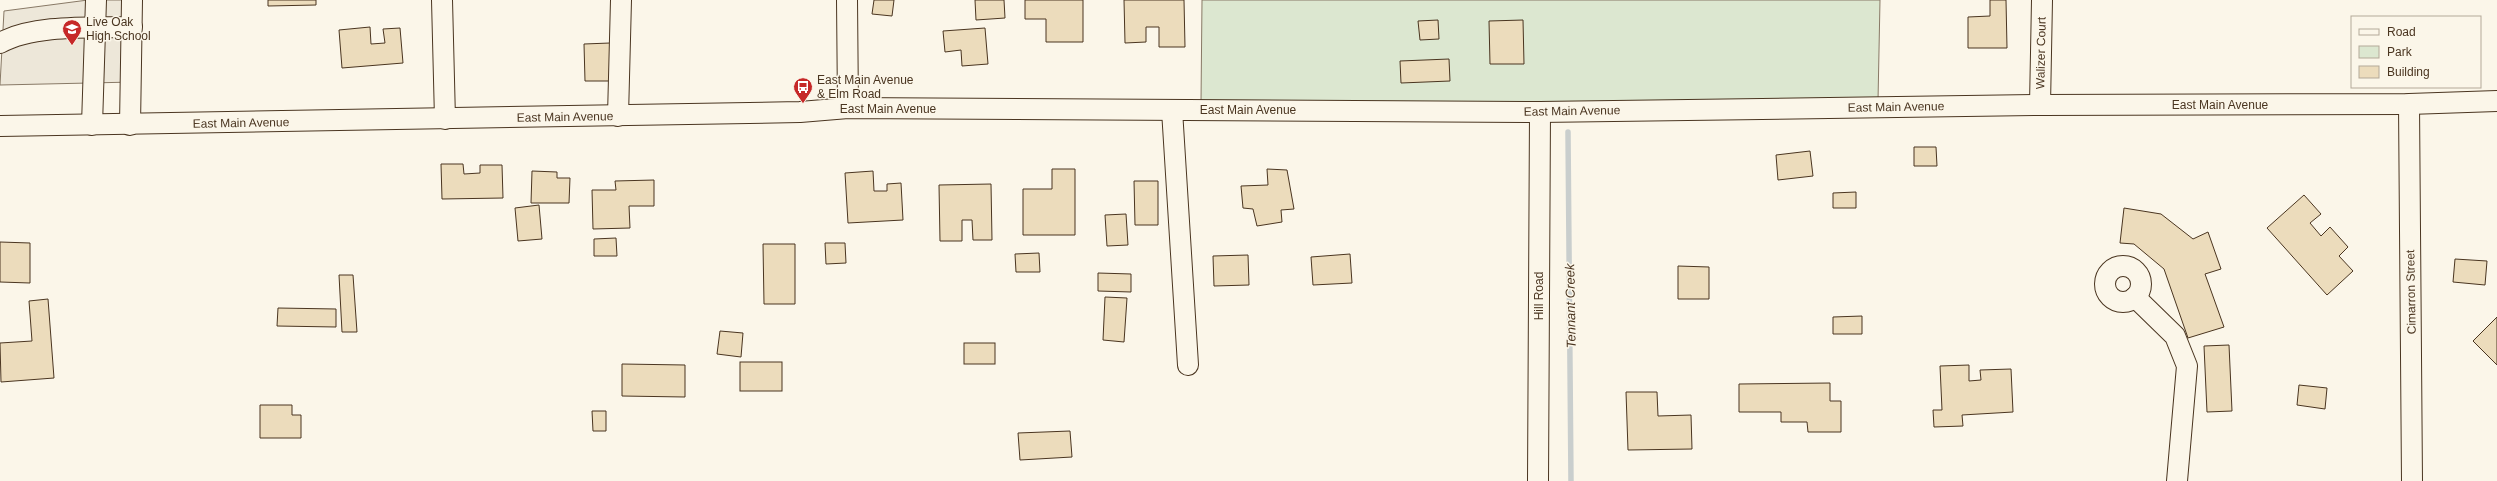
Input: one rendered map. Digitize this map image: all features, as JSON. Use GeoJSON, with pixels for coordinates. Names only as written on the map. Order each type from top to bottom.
{"type":"FeatureCollection","features":[{"type":"Feature","properties":{"kind":"street"},"geometry":{"type":"LineString","coordinates":[[92,125],[96,0]]}},
{"type":"Feature","properties":{"kind":"street"},"geometry":{"type":"LineString","coordinates":[[130,125],[132,0]]}},
{"type":"Feature","properties":{"kind":"street"},"geometry":{"type":"LineString","coordinates":[[442,0],[445,120]]}},
{"type":"Feature","properties":{"kind":"street"},"geometry":{"type":"LineString","coordinates":[[618,116],[621,0]]}},
{"type":"Feature","properties":{"kind":"street"},"geometry":{"type":"LineString","coordinates":[[847,0],[848,108]]}},
{"type":"Feature","properties":{"kind":"street","name":"Walizer Court"},"geometry":{"type":"LineString","coordinates":[[2040,105],[2042,0]]}},
{"type":"Feature","properties":{"kind":"street"},"geometry":{"type":"LineString","coordinates":[[0,43],[11,37],[42,32],[132,26]]}},
{"type":"Feature","properties":{"kind":"street","name":"East Main Avenue"},"geometry":{"type":"LineString","coordinates":[[0,126],[445,120],[800,112],[848,108],[1540,112],[2040,105],[2409,104],[2497,101]]}},
{"type":"Feature","properties":{"kind":"street","name":"Cimarron Street"},"geometry":{"type":"LineString","coordinates":[[2409,104],[2412,481]]}},
{"type":"Feature","properties":{"kind":"street"},"geometry":{"type":"LineString","coordinates":[[1172,110],[1188,365]]}},
{"type":"Feature","properties":{"kind":"street","name":"Hill Road"},"geometry":{"type":"LineString","coordinates":[[1538,481],[1540,112]]}},
{"type":"Feature","properties":{"kind":"street"},"geometry":{"type":"LineString","coordinates":[[2135,298],[2175,336],[2187,366],[2177,481]]}},
{"type":"Feature","properties":{"kind":"green space"},"geometry":{"type":"Polygon","coordinates":[[[1202,0],[1880,0],[1878,101],[1201,102],[1202,0]]]}},
{"type":"Feature","properties":{"kind":"shaded area","name":"Live Oak High School"},"geometry":{"type":"Polygon","coordinates":[[[88,0],[134,0],[134,82],[0,85],[4,11],[88,0]]]}},
{"type":"Feature","properties":{"kind":"building"},"geometry":{"type":"Polygon","coordinates":[[[268,0],[316,0],[316,5],[268,6],[268,0]]]}},
{"type":"Feature","properties":{"kind":"building"},"geometry":{"type":"Polygon","coordinates":[[[874,0],[894,0],[892,16],[872,14],[874,0]]]}},
{"type":"Feature","properties":{"kind":"building"},"geometry":{"type":"Polygon","coordinates":[[[975,0],[1004,0],[1005,18],[976,20],[975,0]]]}},
{"type":"Feature","properties":{"kind":"building"},"geometry":{"type":"Polygon","coordinates":[[[1025,0],[1083,0],[1083,42],[1046,42],[1046,19],[1025,19],[1025,0]]]}},
{"type":"Feature","properties":{"kind":"building"},"geometry":{"type":"Polygon","coordinates":[[[1124,0],[1184,0],[1185,47],[1159,47],[1159,27],[1146,27],[1146,42],[1125,43],[1124,0]]]}},
{"type":"Feature","properties":{"kind":"building"},"geometry":{"type":"Polygon","coordinates":[[[1990,0],[2006,0],[2007,48],[1968,48],[1968,17],[1990,16],[1990,0]]]}},
{"type":"Feature","properties":{"kind":"building"},"geometry":{"type":"Polygon","coordinates":[[[1438,20],[1439,39],[1420,40],[1418,21],[1438,20]]]}},
{"type":"Feature","properties":{"kind":"building"},"geometry":{"type":"Polygon","coordinates":[[[1523,20],[1524,64],[1490,64],[1489,21],[1523,20]]]}},
{"type":"Feature","properties":{"kind":"building"},"geometry":{"type":"Polygon","coordinates":[[[370,27],[371,44],[385,43],[383,29],[400,28],[403,63],[342,68],[339,30],[370,27]]]}},
{"type":"Feature","properties":{"kind":"building"},"geometry":{"type":"Polygon","coordinates":[[[985,28],[988,64],[962,66],[961,50],[945,52],[943,31],[985,28]]]}},
{"type":"Feature","properties":{"kind":"building"},"geometry":{"type":"Polygon","coordinates":[[[610,43],[611,81],[585,81],[584,44],[610,43]]]}},
{"type":"Feature","properties":{"kind":"building"},"geometry":{"type":"Polygon","coordinates":[[[1449,59],[1450,81],[1401,83],[1400,61],[1449,59]]]}},
{"type":"Feature","properties":{"kind":"building"},"geometry":{"type":"Polygon","coordinates":[[[1914,147],[1936,147],[1937,166],[1914,166],[1914,147]]]}},
{"type":"Feature","properties":{"kind":"building"},"geometry":{"type":"Polygon","coordinates":[[[1810,151],[1813,176],[1778,180],[1776,155],[1810,151]]]}},
{"type":"Feature","properties":{"kind":"building"},"geometry":{"type":"Polygon","coordinates":[[[441,164],[463,164],[464,174],[480,173],[480,165],[502,165],[503,198],[442,199],[441,164]]]}},
{"type":"Feature","properties":{"kind":"building"},"geometry":{"type":"Polygon","coordinates":[[[1052,169],[1075,169],[1075,235],[1023,235],[1023,189],[1052,189],[1052,169]]]}},
{"type":"Feature","properties":{"kind":"building"},"geometry":{"type":"Polygon","coordinates":[[[1267,169],[1287,170],[1294,209],[1281,210],[1282,222],[1257,226],[1253,209],[1243,208],[1241,186],[1268,185],[1267,169]]]}},
{"type":"Feature","properties":{"kind":"building"},"geometry":{"type":"Polygon","coordinates":[[[532,171],[557,172],[557,178],[570,178],[569,203],[531,203],[532,171]]]}},
{"type":"Feature","properties":{"kind":"building"},"geometry":{"type":"Polygon","coordinates":[[[873,171],[874,191],[887,191],[887,184],[901,183],[903,220],[848,223],[845,173],[873,171]]]}},
{"type":"Feature","properties":{"kind":"building"},"geometry":{"type":"Polygon","coordinates":[[[654,180],[654,206],[629,206],[630,228],[593,229],[592,190],[616,190],[615,181],[654,180]]]}},
{"type":"Feature","properties":{"kind":"building"},"geometry":{"type":"Polygon","coordinates":[[[1134,181],[1158,181],[1158,225],[1135,225],[1134,181]]]}},
{"type":"Feature","properties":{"kind":"building"},"geometry":{"type":"Polygon","coordinates":[[[991,184],[992,240],[973,240],[972,220],[962,220],[962,241],[940,241],[939,185],[991,184]]]}},
{"type":"Feature","properties":{"kind":"building"},"geometry":{"type":"Polygon","coordinates":[[[1856,192],[1856,208],[1833,208],[1833,193],[1856,192]]]}},
{"type":"Feature","properties":{"kind":"building"},"geometry":{"type":"Polygon","coordinates":[[[2304,195],[2321,214],[2310,223],[2321,236],[2330,227],[2348,247],[2339,256],[2353,271],[2327,295],[2267,228],[2304,195]]]}},
{"type":"Feature","properties":{"kind":"building"},"geometry":{"type":"Polygon","coordinates":[[[539,205],[542,239],[518,241],[515,208],[539,205]]]}},
{"type":"Feature","properties":{"kind":"building"},"geometry":{"type":"Polygon","coordinates":[[[2124,208],[2161,214],[2193,239],[2208,232],[2221,269],[2205,274],[2224,327],[2188,338],[2164,269],[2134,244],[2120,243],[2124,208]]]}},
{"type":"Feature","properties":{"kind":"building"},"geometry":{"type":"Polygon","coordinates":[[[1126,214],[1128,245],[1107,246],[1105,215],[1126,214]]]}},
{"type":"Feature","properties":{"kind":"building"},"geometry":{"type":"Polygon","coordinates":[[[616,238],[617,256],[594,256],[594,239],[616,238]]]}},
{"type":"Feature","properties":{"kind":"building"},"geometry":{"type":"Polygon","coordinates":[[[0,242],[30,243],[30,283],[0,282],[0,242]]]}},
{"type":"Feature","properties":{"kind":"building"},"geometry":{"type":"Polygon","coordinates":[[[825,243],[845,243],[846,263],[826,264],[825,243]]]}},
{"type":"Feature","properties":{"kind":"building"},"geometry":{"type":"Polygon","coordinates":[[[763,244],[795,244],[795,304],[764,304],[763,244]]]}},
{"type":"Feature","properties":{"kind":"building"},"geometry":{"type":"Polygon","coordinates":[[[1039,253],[1040,272],[1016,272],[1015,254],[1039,253]]]}},
{"type":"Feature","properties":{"kind":"building"},"geometry":{"type":"Polygon","coordinates":[[[1350,254],[1352,283],[1313,285],[1311,257],[1350,254]]]}},
{"type":"Feature","properties":{"kind":"building"},"geometry":{"type":"Polygon","coordinates":[[[1248,255],[1249,285],[1214,286],[1213,256],[1248,255]]]}},
{"type":"Feature","properties":{"kind":"building"},"geometry":{"type":"Polygon","coordinates":[[[2455,259],[2487,261],[2485,285],[2453,282],[2455,259]]]}},
{"type":"Feature","properties":{"kind":"building"},"geometry":{"type":"Polygon","coordinates":[[[1678,266],[1709,267],[1709,299],[1678,299],[1678,266]]]}},
{"type":"Feature","properties":{"kind":"building"},"geometry":{"type":"Polygon","coordinates":[[[1098,273],[1131,274],[1131,292],[1098,291],[1098,273]]]}},
{"type":"Feature","properties":{"kind":"building"},"geometry":{"type":"Polygon","coordinates":[[[339,275],[353,275],[357,332],[342,332],[339,275]]]}},
{"type":"Feature","properties":{"kind":"building"},"geometry":{"type":"Polygon","coordinates":[[[1105,297],[1127,298],[1124,342],[1103,340],[1105,297]]]}},
{"type":"Feature","properties":{"kind":"building"},"geometry":{"type":"Polygon","coordinates":[[[48,299],[54,378],[1,382],[0,343],[32,341],[29,301],[48,299]]]}},
{"type":"Feature","properties":{"kind":"building"},"geometry":{"type":"Polygon","coordinates":[[[278,308],[336,309],[336,327],[277,326],[278,308]]]}},
{"type":"Feature","properties":{"kind":"building"},"geometry":{"type":"Polygon","coordinates":[[[1862,316],[1862,334],[1833,334],[1833,317],[1862,316]]]}},
{"type":"Feature","properties":{"kind":"building"},"geometry":{"type":"Polygon","coordinates":[[[2497,317],[2497,365],[2473,341],[2497,317]]]}},
{"type":"Feature","properties":{"kind":"building"},"geometry":{"type":"Polygon","coordinates":[[[720,331],[743,333],[741,357],[717,354],[720,331]]]}},
{"type":"Feature","properties":{"kind":"building"},"geometry":{"type":"Polygon","coordinates":[[[964,343],[995,343],[995,364],[964,364],[964,343]]]}},
{"type":"Feature","properties":{"kind":"building"},"geometry":{"type":"Polygon","coordinates":[[[2229,345],[2232,411],[2207,412],[2204,346],[2229,345]]]}},
{"type":"Feature","properties":{"kind":"building"},"geometry":{"type":"Polygon","coordinates":[[[740,362],[782,362],[782,391],[740,391],[740,362]]]}},
{"type":"Feature","properties":{"kind":"building"},"geometry":{"type":"Polygon","coordinates":[[[622,364],[685,365],[685,397],[622,396],[622,364]]]}},
{"type":"Feature","properties":{"kind":"building"},"geometry":{"type":"Polygon","coordinates":[[[1969,365],[1969,381],[1981,380],[1980,370],[2011,369],[2013,412],[1962,415],[1963,426],[1934,427],[1933,410],[1942,410],[1940,366],[1969,365]]]}},
{"type":"Feature","properties":{"kind":"building"},"geometry":{"type":"Polygon","coordinates":[[[1830,383],[1830,401],[1841,401],[1841,432],[1808,432],[1807,422],[1781,422],[1781,412],[1739,412],[1739,384],[1830,383]]]}},
{"type":"Feature","properties":{"kind":"building"},"geometry":{"type":"Polygon","coordinates":[[[2299,385],[2327,388],[2325,409],[2297,405],[2299,385]]]}},
{"type":"Feature","properties":{"kind":"building"},"geometry":{"type":"Polygon","coordinates":[[[1626,392],[1657,392],[1658,416],[1691,415],[1692,449],[1628,450],[1626,392]]]}},
{"type":"Feature","properties":{"kind":"building"},"geometry":{"type":"Polygon","coordinates":[[[260,405],[292,405],[292,415],[301,415],[301,438],[260,438],[260,405]]]}},
{"type":"Feature","properties":{"kind":"building"},"geometry":{"type":"Polygon","coordinates":[[[592,411],[606,411],[606,431],[593,431],[592,411]]]}},
{"type":"Feature","properties":{"kind":"building"},"geometry":{"type":"Polygon","coordinates":[[[1070,431],[1072,457],[1020,460],[1018,433],[1070,431]]]}},
{"type":"Feature","properties":{"kind":"waterway","name":"Tennant Creek"},"geometry":{"type":"LineString","coordinates":[[1568,132],[1571,481]]}},
{"type":"Feature","properties":{"kind":"place","name":"Live Oak High School"},"geometry":{"type":"Point","coordinates":[72,46]}},
{"type":"Feature","properties":{"kind":"place","name":"East Main Avenue & Elm Road"},"geometry":{"type":"Point","coordinates":[803,104]}}]}
